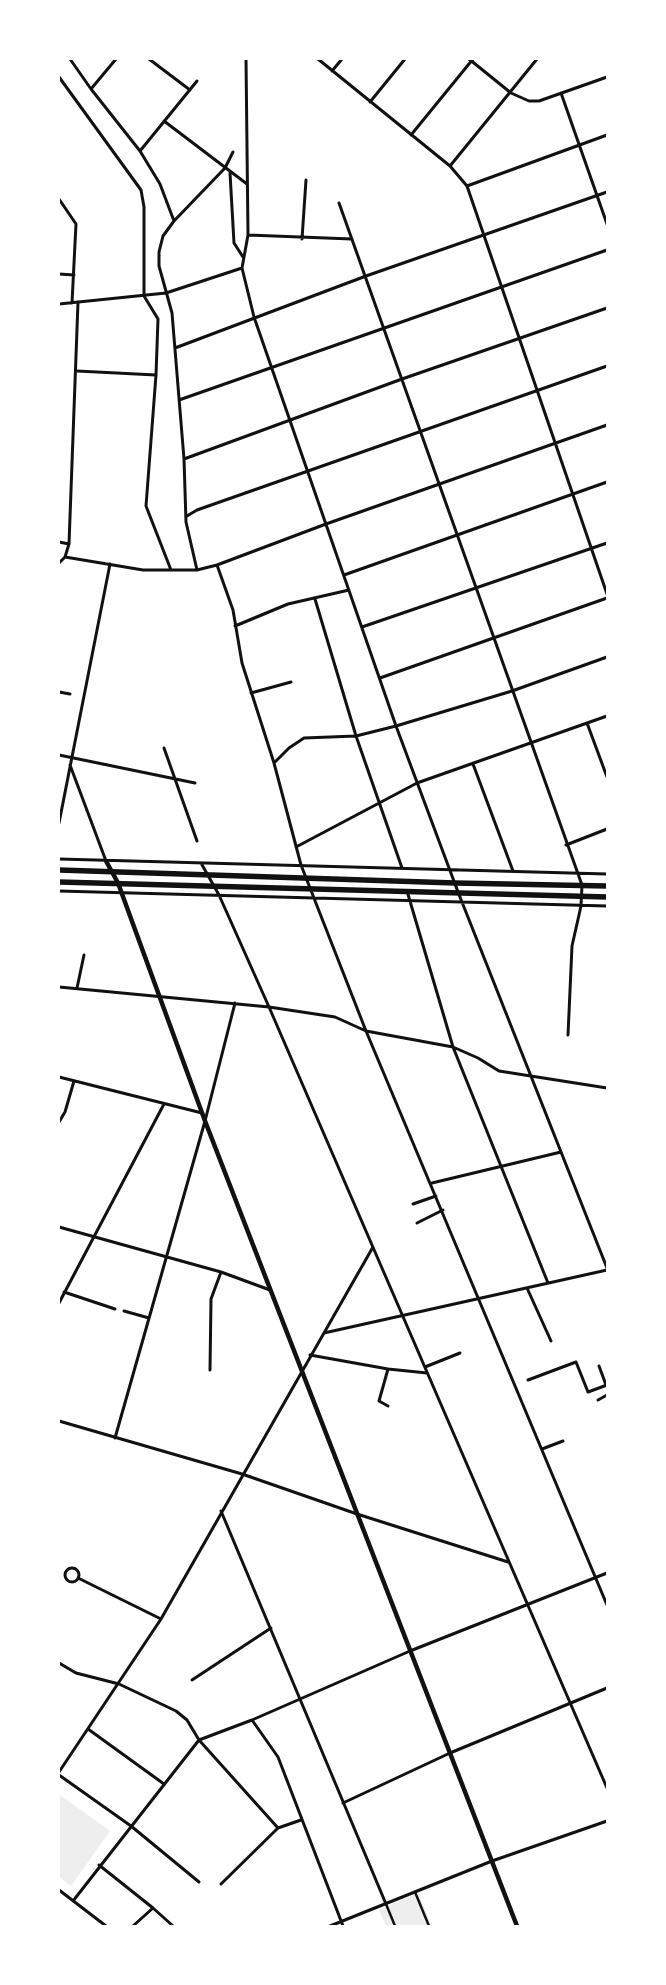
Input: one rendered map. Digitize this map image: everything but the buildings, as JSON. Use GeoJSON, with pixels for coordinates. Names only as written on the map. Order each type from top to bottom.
{"type":"FeatureCollection","features":[{"type":"Feature","properties":{"kind":"highway"},"geometry":{"type":"LineString","coordinates":[[59,870],[607,886]]}},
{"type":"Feature","properties":{"kind":"highway"},"geometry":{"type":"LineString","coordinates":[[59,882],[213,884],[607,896]]}},
{"type":"Feature","properties":{"kind":"street"},"geometry":{"type":"LineString","coordinates":[[70,59],[140,151],[160,184],[174,221]]}},
{"type":"Feature","properties":{"kind":"street"},"geometry":{"type":"LineString","coordinates":[[91,89],[116,59]]}},
{"type":"Feature","properties":{"kind":"street"},"geometry":{"type":"LineString","coordinates":[[149,59],[190,90]]}},
{"type":"Feature","properties":{"kind":"street"},"geometry":{"type":"LineString","coordinates":[[246,59],[248,235],[242,268],[254,317],[417,783],[458,892],[607,1269],[324,1333]]}},
{"type":"Feature","properties":{"kind":"street"},"geometry":{"type":"LineString","coordinates":[[318,59],[450,166],[467,186],[607,594]]}},
{"type":"Feature","properties":{"kind":"street"},"geometry":{"type":"LineString","coordinates":[[332,71],[342,59]]}},
{"type":"Feature","properties":{"kind":"street"},"geometry":{"type":"LineString","coordinates":[[370,102],[405,59]]}},
{"type":"Feature","properties":{"kind":"street"},"geometry":{"type":"LineString","coordinates":[[411,134],[471,59],[511,93],[529,101],[538,101],[561,94],[607,77]]}},
{"type":"Feature","properties":{"kind":"street"},"geometry":{"type":"LineString","coordinates":[[450,166],[538,59]]}},
{"type":"Feature","properties":{"kind":"street"},"geometry":{"type":"LineString","coordinates":[[59,77],[141,190],[144,207],[144,296],[158,320],[156,375],[146,506],[171,570]]}},
{"type":"Feature","properties":{"kind":"street"},"geometry":{"type":"LineString","coordinates":[[140,151],[197,81]]}},
{"type":"Feature","properties":{"kind":"street"},"geometry":{"type":"LineString","coordinates":[[561,94],[607,224]]}},
{"type":"Feature","properties":{"kind":"street"},"geometry":{"type":"LineString","coordinates":[[164,121],[230,173],[247,184]]}},
{"type":"Feature","properties":{"kind":"street"},"geometry":{"type":"LineString","coordinates":[[467,186],[607,135]]}},
{"type":"Feature","properties":{"kind":"street"},"geometry":{"type":"LineString","coordinates":[[197,570],[186,522],[184,459],[172,313],[159,266],[159,252],[163,236],[174,221],[225,168],[233,152]]}},
{"type":"Feature","properties":{"kind":"street"},"geometry":{"type":"LineString","coordinates":[[230,173],[234,243],[243,258]]}},
{"type":"Feature","properties":{"kind":"street"},"geometry":{"type":"LineString","coordinates":[[302,239],[306,180]]}},
{"type":"Feature","properties":{"kind":"street"},"geometry":{"type":"LineString","coordinates":[[175,348],[366,276],[607,192]]}},
{"type":"Feature","properties":{"kind":"street"},"geometry":{"type":"LineString","coordinates":[[59,199],[76,224],[72,303]]}},
{"type":"Feature","properties":{"kind":"street"},"geometry":{"type":"LineString","coordinates":[[339,203],[440,484],[566,845],[582,885],[581,906],[572,946],[568,1035]]}},
{"type":"Feature","properties":{"kind":"street"},"geometry":{"type":"LineString","coordinates":[[248,235],[302,239],[352,239]]}},
{"type":"Feature","properties":{"kind":"street"},"geometry":{"type":"LineString","coordinates":[[179,400],[607,250]]}},
{"type":"Feature","properties":{"kind":"street"},"geometry":{"type":"LineString","coordinates":[[59,304],[166,293],[242,268]]}},
{"type":"Feature","properties":{"kind":"street"},"geometry":{"type":"LineString","coordinates":[[59,274],[74,274]]}},
{"type":"Feature","properties":{"kind":"street"},"geometry":{"type":"LineString","coordinates":[[59,562],[65,557],[69,544],[77,371],[78,302]]}},
{"type":"Feature","properties":{"kind":"street"},"geometry":{"type":"LineString","coordinates":[[184,459],[402,379],[520,340],[607,308]]}},
{"type":"Feature","properties":{"kind":"street"},"geometry":{"type":"LineString","coordinates":[[187,516],[197,510],[607,366]]}},
{"type":"Feature","properties":{"kind":"street"},"geometry":{"type":"LineString","coordinates":[[77,371],[156,375]]}},
{"type":"Feature","properties":{"kind":"street"},"geometry":{"type":"LineString","coordinates":[[65,557],[143,570],[197,570],[217,565],[326,524],[607,425]]}},
{"type":"Feature","properties":{"kind":"street"},"geometry":{"type":"LineString","coordinates":[[344,575],[607,482]]}},
{"type":"Feature","properties":{"kind":"street"},"geometry":{"type":"LineString","coordinates":[[59,542],[69,544]]}},
{"type":"Feature","properties":{"kind":"street"},"geometry":{"type":"LineString","coordinates":[[362,627],[607,544]]}},
{"type":"Feature","properties":{"kind":"street"},"geometry":{"type":"LineString","coordinates":[[59,823],[110,564]]}},
{"type":"Feature","properties":{"kind":"street"},"geometry":{"type":"LineString","coordinates":[[217,565],[234,610],[235,626],[251,693],[274,762],[301,865],[366,1031],[432,1183],[607,1605]]}},
{"type":"Feature","properties":{"kind":"street"},"geometry":{"type":"LineString","coordinates":[[235,626],[288,604],[349,590]]}},
{"type":"Feature","properties":{"kind":"street"},"geometry":{"type":"LineString","coordinates":[[315,598],[356,736],[402,868]]}},
{"type":"Feature","properties":{"kind":"street"},"geometry":{"type":"LineString","coordinates":[[380,678],[607,598]]}},
{"type":"Feature","properties":{"kind":"street"},"geometry":{"type":"LineString","coordinates":[[274,762],[304,738],[356,736],[396,726],[512,691],[607,657]]}},
{"type":"Feature","properties":{"kind":"street"},"geometry":{"type":"LineString","coordinates":[[251,693],[291,682]]}},
{"type":"Feature","properties":{"kind":"street"},"geometry":{"type":"LineString","coordinates":[[59,692],[70,694]]}},
{"type":"Feature","properties":{"kind":"street"},"geometry":{"type":"LineString","coordinates":[[296,847],[379,801],[417,783],[607,716]]}},
{"type":"Feature","properties":{"kind":"street"},"geometry":{"type":"LineString","coordinates":[[587,723],[607,777]]}},
{"type":"Feature","properties":{"kind":"street"},"geometry":{"type":"LineString","coordinates":[[164,748],[173,778],[197,841]]}},
{"type":"Feature","properties":{"kind":"street"},"geometry":{"type":"LineString","coordinates":[[59,755],[195,783]]}},
{"type":"Feature","properties":{"kind":"street"},"geometry":{"type":"LineString","coordinates":[[472,764],[513,872]]}},
{"type":"Feature","properties":{"kind":"street"},"geometry":{"type":"LineString","coordinates":[[70,765],[106,861],[118,883],[205,1121],[517,1926]]}},
{"type":"Feature","properties":{"kind":"street"},"geometry":{"type":"LineString","coordinates":[[566,845],[607,829]]}},
{"type":"Feature","properties":{"kind":"street"},"geometry":{"type":"LineString","coordinates":[[59,859],[607,874]]}},
{"type":"Feature","properties":{"kind":"street"},"geometry":{"type":"LineString","coordinates":[[200,863],[219,895],[269,1007],[607,1788]]}},
{"type":"Feature","properties":{"kind":"street"},"geometry":{"type":"LineString","coordinates":[[406,890],[454,1048],[548,1283]]}},
{"type":"Feature","properties":{"kind":"street"},"geometry":{"type":"LineString","coordinates":[[59,891],[607,906]]}},
{"type":"Feature","properties":{"kind":"street"},"geometry":{"type":"LineString","coordinates":[[77,988],[84,954]]}},
{"type":"Feature","properties":{"kind":"street"},"geometry":{"type":"LineString","coordinates":[[59,986],[269,1007],[335,1017],[366,1031],[454,1048],[478,1058],[499,1071],[607,1088]]}},
{"type":"Feature","properties":{"kind":"street"},"geometry":{"type":"LineString","coordinates":[[115,1438],[205,1121],[236,1004]]}},
{"type":"Feature","properties":{"kind":"street"},"geometry":{"type":"LineString","coordinates":[[59,1077],[202,1113]]}},
{"type":"Feature","properties":{"kind":"street"},"geometry":{"type":"LineString","coordinates":[[59,1122],[65,1112],[74,1081]]}},
{"type":"Feature","properties":{"kind":"street"},"geometry":{"type":"LineString","coordinates":[[59,1303],[92,1236],[164,1104]]}},
{"type":"Feature","properties":{"kind":"street"},"geometry":{"type":"LineString","coordinates":[[432,1183],[561,1152]]}},
{"type":"Feature","properties":{"kind":"street"},"geometry":{"type":"LineString","coordinates":[[413,1204],[436,1196]]}},
{"type":"Feature","properties":{"kind":"street"},"geometry":{"type":"LineString","coordinates":[[417,1223],[443,1210]]}},
{"type":"Feature","properties":{"kind":"street"},"geometry":{"type":"LineString","coordinates":[[59,1227],[221,1272],[270,1290]]}},
{"type":"Feature","properties":{"kind":"street"},"geometry":{"type":"LineString","coordinates":[[198,1882],[131,1826],[59,1774],[161,1619],[221,1510],[373,1246]]}},
{"type":"Feature","properties":{"kind":"street"},"geometry":{"type":"LineString","coordinates":[[210,1370],[211,1299],[221,1272]]}},
{"type":"Feature","properties":{"kind":"street"},"geometry":{"type":"LineString","coordinates":[[527,1288],[551,1340]]}},
{"type":"Feature","properties":{"kind":"street"},"geometry":{"type":"LineString","coordinates":[[64,1292],[115,1309]]}},
{"type":"Feature","properties":{"kind":"street"},"geometry":{"type":"LineString","coordinates":[[124,1311],[148,1318]]}},
{"type":"Feature","properties":{"kind":"street"},"geometry":{"type":"LineString","coordinates":[[425,1367],[460,1353]]}},
{"type":"Feature","properties":{"kind":"street"},"geometry":{"type":"LineString","coordinates":[[310,1355],[388,1369],[427,1373]]}},
{"type":"Feature","properties":{"kind":"street"},"geometry":{"type":"LineString","coordinates":[[528,1380],[576,1362],[588,1392],[607,1385],[599,1366]]}},
{"type":"Feature","properties":{"kind":"street"},"geometry":{"type":"LineString","coordinates":[[388,1369],[380,1401],[388,1406]]}},
{"type":"Feature","properties":{"kind":"street"},"geometry":{"type":"LineString","coordinates":[[598,1400],[607,1395]]}},
{"type":"Feature","properties":{"kind":"street"},"geometry":{"type":"LineString","coordinates":[[59,1422],[242,1474],[357,1514],[508,1562]]}},
{"type":"Feature","properties":{"kind":"street"},"geometry":{"type":"LineString","coordinates":[[542,1449],[564,1440]]}},
{"type":"Feature","properties":{"kind":"street"},"geometry":{"type":"LineString","coordinates":[[221,1510],[272,1628],[342,1803],[395,1926]]}},
{"type":"Feature","properties":{"kind":"street"},"geometry":{"type":"LineString","coordinates":[[70,1569],[76,1569],[79,1573],[78,1578],[74,1582],[69,1581],[66,1577],[66,1572],[70,1569]]}},
{"type":"Feature","properties":{"kind":"street"},"geometry":{"type":"LineString","coordinates":[[73,1901],[99,1865],[199,1740],[252,1720],[410,1651],[607,1574]]}},
{"type":"Feature","properties":{"kind":"street"},"geometry":{"type":"LineString","coordinates":[[78,1578],[161,1619]]}},
{"type":"Feature","properties":{"kind":"street"},"geometry":{"type":"LineString","coordinates":[[192,1680],[272,1628]]}},
{"type":"Feature","properties":{"kind":"street"},"geometry":{"type":"LineString","coordinates":[[59,1664],[76,1674],[119,1684],[176,1711],[187,1720],[199,1740],[278,1828]]}},
{"type":"Feature","properties":{"kind":"street"},"geometry":{"type":"LineString","coordinates":[[342,1803],[450,1753],[607,1688]]}},
{"type":"Feature","properties":{"kind":"street"},"geometry":{"type":"LineString","coordinates":[[252,1720],[278,1757],[342,1924]]}},
{"type":"Feature","properties":{"kind":"street"},"geometry":{"type":"LineString","coordinates":[[88,1730],[164,1784]]}},
{"type":"Feature","properties":{"kind":"street"},"geometry":{"type":"LineString","coordinates":[[221,1884],[278,1828],[302,1820]]}},
{"type":"Feature","properties":{"kind":"street"},"geometry":{"type":"LineString","coordinates":[[330,1926],[342,1924],[415,1892],[492,1862],[607,1821]]}},
{"type":"Feature","properties":{"kind":"street"},"geometry":{"type":"LineString","coordinates":[[99,1865],[173,1926]]}},
{"type":"Feature","properties":{"kind":"street"},"geometry":{"type":"LineString","coordinates":[[59,1890],[106,1926]]}},
{"type":"Feature","properties":{"kind":"street"},"geometry":{"type":"LineString","coordinates":[[415,1892],[429,1926]]}},
{"type":"Feature","properties":{"kind":"street"},"geometry":{"type":"LineString","coordinates":[[133,1926],[153,1908]]}},
{"type":"Feature","properties":{"kind":"shaded area"},"geometry":{"type":"Polygon","coordinates":[[[60,1795],[110,1831],[71,1886],[59,1877],[60,1795]]]}},
{"type":"Feature","properties":{"kind":"shaded area"},"geometry":{"type":"Polygon","coordinates":[[[418,1893],[432,1926],[386,1926],[379,1910],[418,1893]]]}}]}
